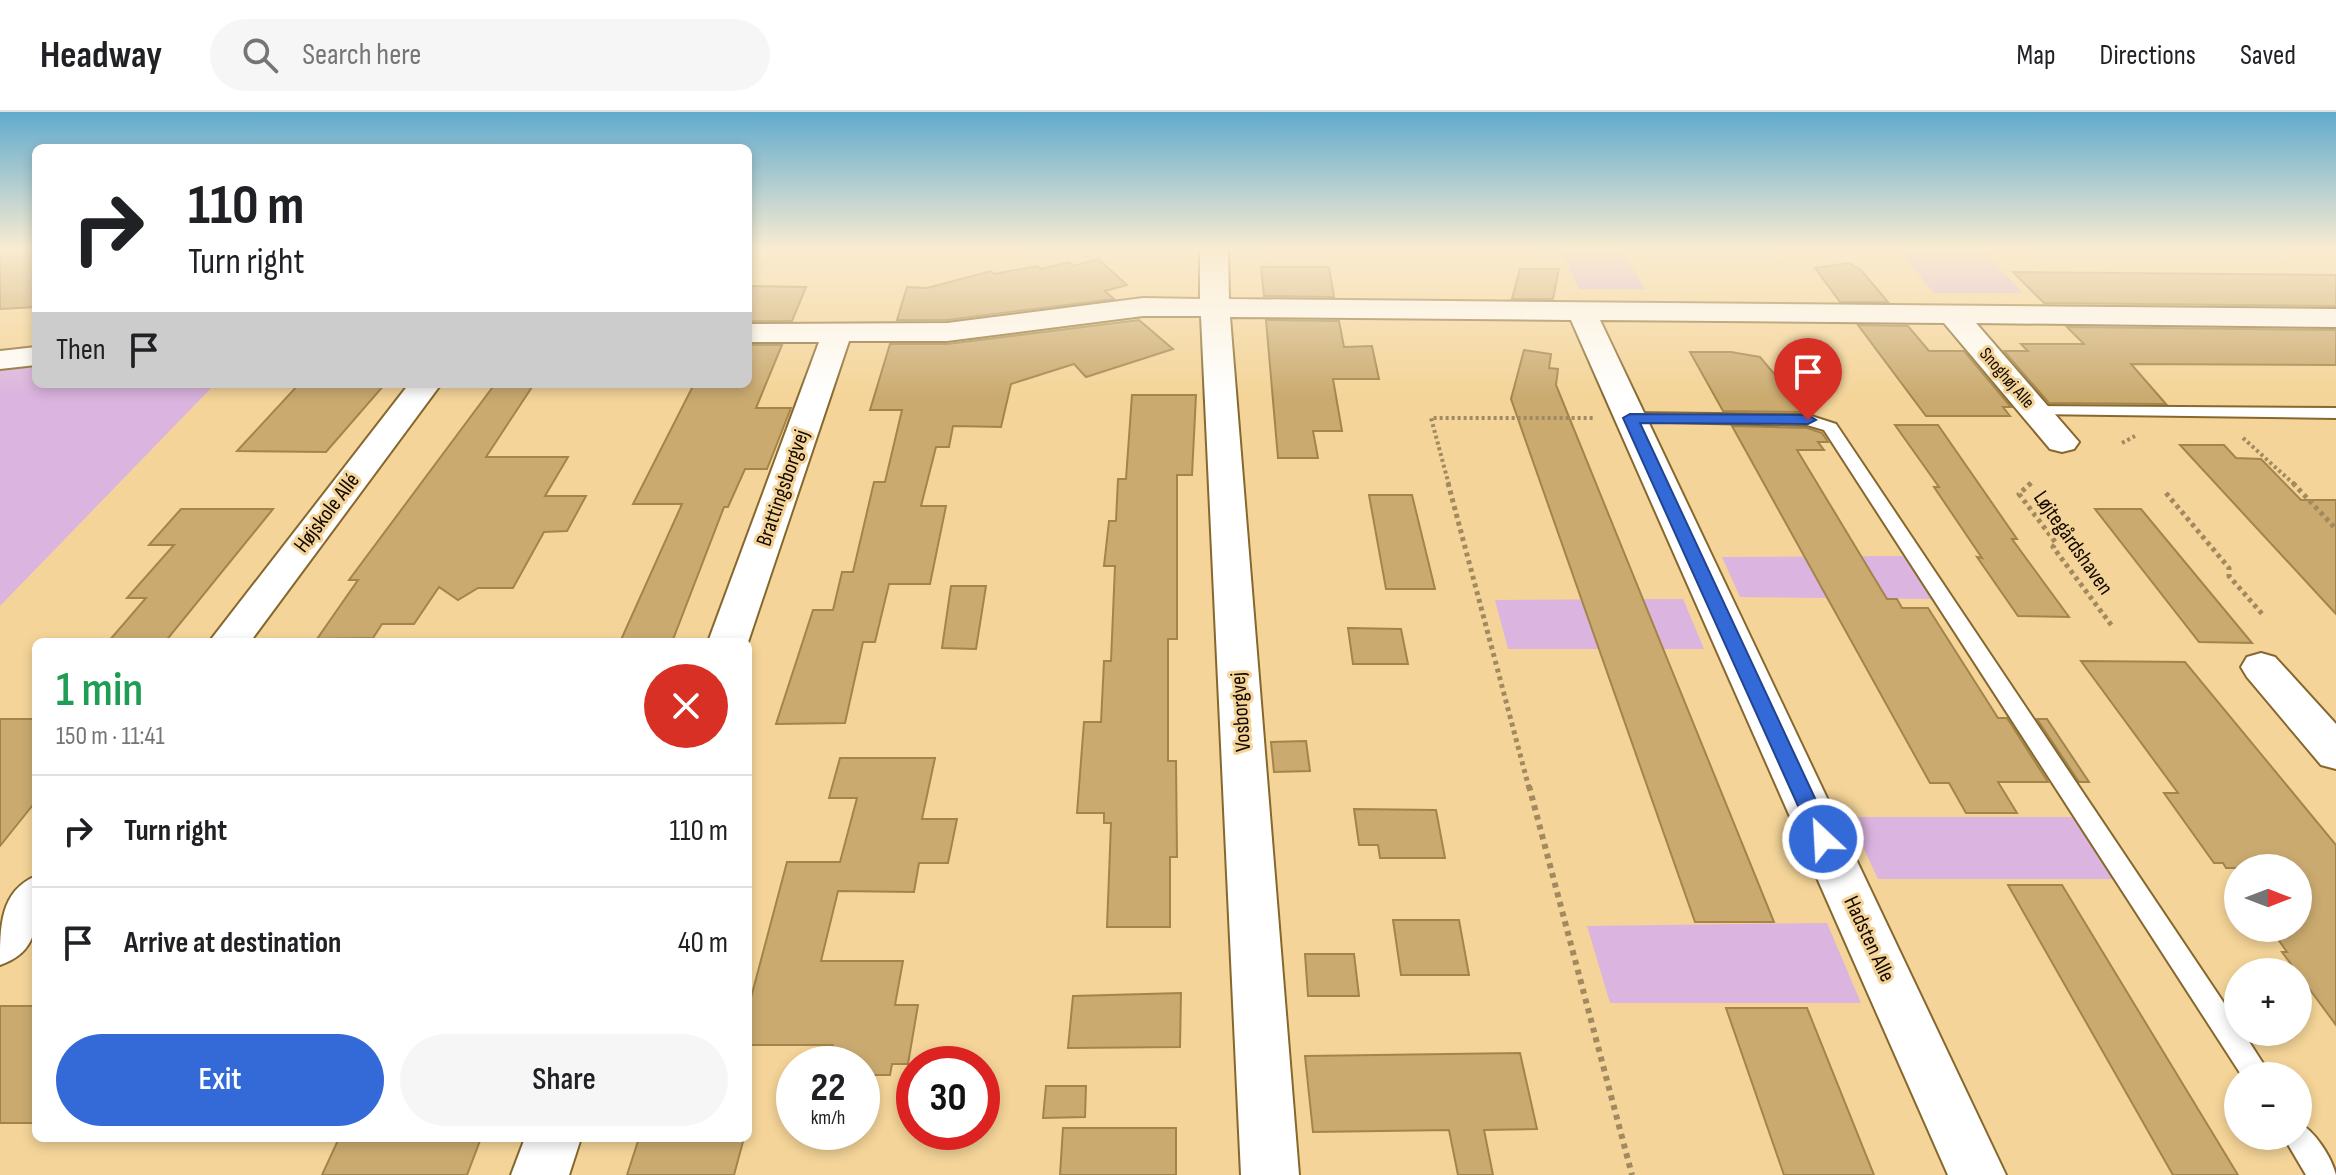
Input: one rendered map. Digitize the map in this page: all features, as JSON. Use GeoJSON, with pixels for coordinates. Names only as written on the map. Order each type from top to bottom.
{"type":"FeatureCollection","features":[{"type":"Feature","properties":{"kind":"street","name":"Vosborgvej"},"geometry":{"type":"LineString","coordinates":[[1215,298],[1270,1175]]}},
{"type":"Feature","properties":{"kind":"street"},"geometry":{"type":"LineString","coordinates":[[752,333],[947,332],[1143,307],[2336,318]]}},
{"type":"Feature","properties":{"kind":"street","name":"Hadsten Alle"},"geometry":{"type":"LineString","coordinates":[[1581,310],[1977,1175]]}},
{"type":"Feature","properties":{"kind":"street","name":"Snoghøj Alle"},"geometry":{"type":"LineString","coordinates":[[1952,314],[2062,442]]}},
{"type":"Feature","properties":{"kind":"street","name":"Brattingsborgvej"},"geometry":{"type":"LineString","coordinates":[[729,638],[837,334]]}},
{"type":"Feature","properties":{"kind":"street"},"geometry":{"type":"LineString","coordinates":[[0,360],[32,356]]}},
{"type":"Feature","properties":{"kind":"street","name":"Højskole Allé"},"geometry":{"type":"LineString","coordinates":[[232,638],[422,388]]}},
{"type":"Feature","properties":{"kind":"street"},"geometry":{"type":"LineString","coordinates":[[2261,667],[2336,753]]}},
{"type":"Feature","properties":{"kind":"street"},"geometry":{"type":"LineString","coordinates":[[0,944],[32,901]]}},
{"type":"Feature","properties":{"kind":"street"},"geometry":{"type":"LineString","coordinates":[[540,1175],[552,1142]]}},
{"type":"Feature","properties":{"kind":"lane"},"geometry":{"type":"LineString","coordinates":[[2035,411],[2336,413]]}},
{"type":"Feature","properties":{"kind":"lane"},"geometry":{"type":"LineString","coordinates":[[1630,418],[1808,420],[1830,427],[2248,1062]]}},
{"type":"Feature","properties":{"kind":"lane"},"geometry":{"type":"LineString","coordinates":[[2306,1150],[2323,1175]]}},
{"type":"Feature","properties":{"kind":"path"},"geometry":{"type":"LineString","coordinates":[[1630,418],[1431,418],[1632,1175]]}},
{"type":"Feature","properties":{"kind":"path"},"geometry":{"type":"LineString","coordinates":[[2122,443],[2144,432]]}},
{"type":"Feature","properties":{"kind":"path"},"geometry":{"type":"LineString","coordinates":[[2237,435],[2259,451],[2336,529]]}},
{"type":"Feature","properties":{"kind":"path","name":"Løjtegårdshaven"},"geometry":{"type":"LineString","coordinates":[[2033,481],[2019,494],[2056,543],[2053,547],[2112,626]]}},
{"type":"Feature","properties":{"kind":"path"},"geometry":{"type":"LineString","coordinates":[[2166,493],[2229,568],[2229,576],[2263,615]]}},
{"type":"Feature","properties":{"kind":"shaded area"},"geometry":{"type":"Polygon","coordinates":[[[32,366],[32,388],[211,388],[0,606],[0,370],[32,366]]]}},
{"type":"Feature","properties":{"kind":"shaded area"},"geometry":{"type":"Polygon","coordinates":[[[1906,556],[1933,599],[1740,597],[1722,557],[1906,556]]]}},
{"type":"Feature","properties":{"kind":"shaded area"},"geometry":{"type":"Polygon","coordinates":[[[1683,599],[1704,649],[1508,649],[1495,600],[1683,599]]]}},
{"type":"Feature","properties":{"kind":"shaded area"},"geometry":{"type":"Polygon","coordinates":[[[1849,817],[2074,817],[2113,879],[1878,879],[1849,817]]]}},
{"type":"Feature","properties":{"kind":"shaded area"},"geometry":{"type":"Polygon","coordinates":[[[1827,923],[1861,1003],[1610,1003],[1587,926],[1827,923]]]}},
{"type":"Feature","properties":{"kind":"building"},"geometry":{"type":"Polygon","coordinates":[[[0,298],[32,298],[32,307],[0,309],[0,298]]]}},
{"type":"Feature","properties":{"kind":"building"},"geometry":{"type":"Polygon","coordinates":[[[752,298],[802,298],[792,321],[752,321],[752,298]]]}},
{"type":"Feature","properties":{"kind":"building"},"geometry":{"type":"Polygon","coordinates":[[[904,298],[1114,299],[947,320],[897,320],[904,298]]]}},
{"type":"Feature","properties":{"kind":"building"},"geometry":{"type":"Polygon","coordinates":[[[1512,298],[1553,298],[1553,299],[1512,298]]]}},
{"type":"Feature","properties":{"kind":"building"},"geometry":{"type":"Polygon","coordinates":[[[1837,298],[1884,298],[1888,302],[1840,302],[1837,298]]]}},
{"type":"Feature","properties":{"kind":"building"},"geometry":{"type":"Polygon","coordinates":[[[2039,298],[2336,298],[2336,306],[2044,303],[2039,298]]]}},
{"type":"Feature","properties":{"kind":"building"},"geometry":{"type":"Polygon","coordinates":[[[1139,320],[1173,349],[1086,377],[1074,364],[1011,384],[1001,427],[953,426],[949,447],[936,447],[921,506],[946,506],[930,584],[889,584],[875,642],[863,642],[845,723],[776,724],[813,610],[833,610],[842,572],[853,572],[874,482],[885,482],[902,410],[870,410],[890,344],[947,344],[1139,320]]]}},
{"type":"Feature","properties":{"kind":"building"},"geometry":{"type":"Polygon","coordinates":[[[1266,320],[1339,321],[1344,347],[1372,346],[1379,379],[1333,379],[1342,431],[1313,431],[1318,458],[1278,458],[1266,320]]]}},
{"type":"Feature","properties":{"kind":"building"},"geometry":{"type":"Polygon","coordinates":[[[1858,325],[1908,326],[1929,351],[1964,351],[2011,407],[2003,407],[2010,416],[1926,416],[1858,325]]]}},
{"type":"Feature","properties":{"kind":"building"},"geometry":{"type":"Polygon","coordinates":[[[2067,327],[2336,330],[2336,365],[2131,364],[2166,404],[2049,403],[2004,351],[2028,351],[2021,344],[2084,344],[2067,327]]]}},
{"type":"Feature","properties":{"kind":"building"},"geometry":{"type":"Polygon","coordinates":[[[752,345],[782,345],[756,408],[791,408],[767,469],[745,469],[728,507],[724,507],[674,638],[622,638],[682,504],[633,504],[692,388],[752,388],[752,345]]]}},
{"type":"Feature","properties":{"kind":"building"},"geometry":{"type":"Polygon","coordinates":[[[1524,350],[1551,354],[1549,368],[1558,369],[1556,385],[1774,922],[1695,922],[1511,399],[1524,350]]]}},
{"type":"Feature","properties":{"kind":"building"},"geometry":{"type":"Polygon","coordinates":[[[1690,352],[1731,352],[1760,357],[1806,412],[1723,411],[1690,352]]]}},
{"type":"Feature","properties":{"kind":"building"},"geometry":{"type":"Polygon","coordinates":[[[295,388],[382,388],[326,452],[237,451],[295,388]]]}},
{"type":"Feature","properties":{"kind":"building"},"geometry":{"type":"Polygon","coordinates":[[[492,388],[531,388],[486,457],[568,457],[545,496],[586,496],[567,531],[544,532],[513,588],[478,588],[458,600],[439,587],[414,624],[382,624],[373,638],[318,638],[358,580],[349,580],[492,388]]]}},
{"type":"Feature","properties":{"kind":"building"},"geometry":{"type":"Polygon","coordinates":[[[1132,395],[1196,395],[1192,475],[1177,475],[1177,639],[1168,639],[1168,761],[1176,761],[1177,857],[1170,857],[1170,927],[1107,927],[1111,823],[1104,823],[1104,813],[1077,813],[1084,722],[1101,722],[1104,661],[1111,661],[1115,566],[1104,566],[1109,521],[1116,521],[1118,479],[1126,479],[1132,395]]]}},
{"type":"Feature","properties":{"kind":"building"},"geometry":{"type":"Polygon","coordinates":[[[1895,425],[1938,425],[2017,539],[2012,539],[2069,617],[2018,616],[1934,487],[1939,487],[1895,425]]]}},
{"type":"Feature","properties":{"kind":"building"},"geometry":{"type":"Polygon","coordinates":[[[1732,426],[1807,428],[1822,433],[1828,442],[1818,442],[1824,450],[1797,450],[1887,599],[1897,599],[1902,608],[1928,608],[1998,718],[2007,718],[2048,782],[1998,782],[2017,813],[1966,813],[1949,783],[1930,783],[1732,426]]]}},
{"type":"Feature","properties":{"kind":"building"},"geometry":{"type":"Polygon","coordinates":[[[2180,445],[2224,445],[2236,458],[2261,459],[2301,500],[2336,500],[2336,614],[2180,445]]]}},
{"type":"Feature","properties":{"kind":"building"},"geometry":{"type":"Polygon","coordinates":[[[1369,495],[1412,495],[1435,589],[1386,589],[1369,495]]]}},
{"type":"Feature","properties":{"kind":"building"},"geometry":{"type":"Polygon","coordinates":[[[181,509],[273,509],[168,638],[111,638],[146,598],[127,598],[174,545],[149,545],[181,509]]]}},
{"type":"Feature","properties":{"kind":"building"},"geometry":{"type":"Polygon","coordinates":[[[2095,509],[2141,509],[2252,643],[2199,642],[2095,509]]]}},
{"type":"Feature","properties":{"kind":"building"},"geometry":{"type":"Polygon","coordinates":[[[951,586],[986,586],[976,649],[942,648],[951,586]]]}},
{"type":"Feature","properties":{"kind":"building"},"geometry":{"type":"Polygon","coordinates":[[[1348,628],[1401,629],[1408,664],[1353,664],[1348,628]]]}},
{"type":"Feature","properties":{"kind":"building"},"geometry":{"type":"Polygon","coordinates":[[[2081,661],[2185,662],[2336,845],[2336,1025],[2312,993],[2312,958],[2286,958],[2282,952],[2287,952],[2280,942],[2312,942],[2312,854],[2224,854],[2224,865],[2214,863],[2164,793],[2178,793],[2081,661]]]}},
{"type":"Feature","properties":{"kind":"building"},"geometry":{"type":"Polygon","coordinates":[[[0,719],[32,719],[32,806],[0,846],[0,719]]]}},
{"type":"Feature","properties":{"kind":"building"},"geometry":{"type":"Polygon","coordinates":[[[2037,719],[2047,719],[2089,782],[2079,782],[2037,719]]]}},
{"type":"Feature","properties":{"kind":"building"},"geometry":{"type":"Polygon","coordinates":[[[1306,741],[1310,771],[1274,772],[1271,742],[1306,741]]]}},
{"type":"Feature","properties":{"kind":"building"},"geometry":{"type":"Polygon","coordinates":[[[840,758],[935,758],[922,819],[957,819],[948,863],[919,863],[914,892],[838,891],[821,961],[903,961],[895,1005],[918,1005],[911,1046],[896,1046],[896,1064],[892,1064],[890,1075],[880,1075],[880,1046],[752,1045],[752,994],[787,862],[840,862],[857,798],[829,798],[840,758]]]}},
{"type":"Feature","properties":{"kind":"building"},"geometry":{"type":"Polygon","coordinates":[[[1354,809],[1436,810],[1445,858],[1380,858],[1378,845],[1359,845],[1354,809]]]}},
{"type":"Feature","properties":{"kind":"building"},"geometry":{"type":"Polygon","coordinates":[[[2008,885],[2062,885],[2238,1175],[2173,1175],[2008,885]]]}},
{"type":"Feature","properties":{"kind":"building"},"geometry":{"type":"Polygon","coordinates":[[[1393,920],[1459,920],[1469,975],[1401,975],[1393,920]]]}},
{"type":"Feature","properties":{"kind":"building"},"geometry":{"type":"Polygon","coordinates":[[[1305,954],[1354,954],[1359,996],[1308,996],[1305,954]]]}},
{"type":"Feature","properties":{"kind":"building"},"geometry":{"type":"Polygon","coordinates":[[[1181,993],[1180,1047],[1068,1048],[1073,996],[1181,993]]]}},
{"type":"Feature","properties":{"kind":"building"},"geometry":{"type":"Polygon","coordinates":[[[0,1006],[32,1006],[32,1123],[0,1123],[0,1006]]]}},
{"type":"Feature","properties":{"kind":"building"},"geometry":{"type":"Polygon","coordinates":[[[1726,1008],[1807,1008],[1874,1175],[1784,1175],[1726,1008]]]}},
{"type":"Feature","properties":{"kind":"building"},"geometry":{"type":"Polygon","coordinates":[[[1520,1053],[1537,1129],[1484,1130],[1493,1175],[1458,1175],[1449,1130],[1313,1132],[1305,1056],[1520,1053]]]}},
{"type":"Feature","properties":{"kind":"building"},"geometry":{"type":"Polygon","coordinates":[[[1046,1086],[1086,1086],[1085,1117],[1043,1118],[1046,1086]]]}},
{"type":"Feature","properties":{"kind":"building"},"geometry":{"type":"Polygon","coordinates":[[[1063,1128],[1176,1128],[1176,1175],[1060,1175],[1063,1128]]]}},
{"type":"Feature","properties":{"kind":"building"},"geometry":{"type":"Polygon","coordinates":[[[337,1142],[479,1142],[467,1175],[322,1175],[337,1142]]]}},
{"type":"Feature","properties":{"kind":"building"},"geometry":{"type":"Polygon","coordinates":[[[638,1142],[743,1142],[734,1175],[627,1175],[638,1142]]]}},
{"type":"Feature","properties":{"kind":"route"},"geometry":{"type":"LineString","coordinates":[[1808,420],[1630,418],[1823,839]]}}]}
